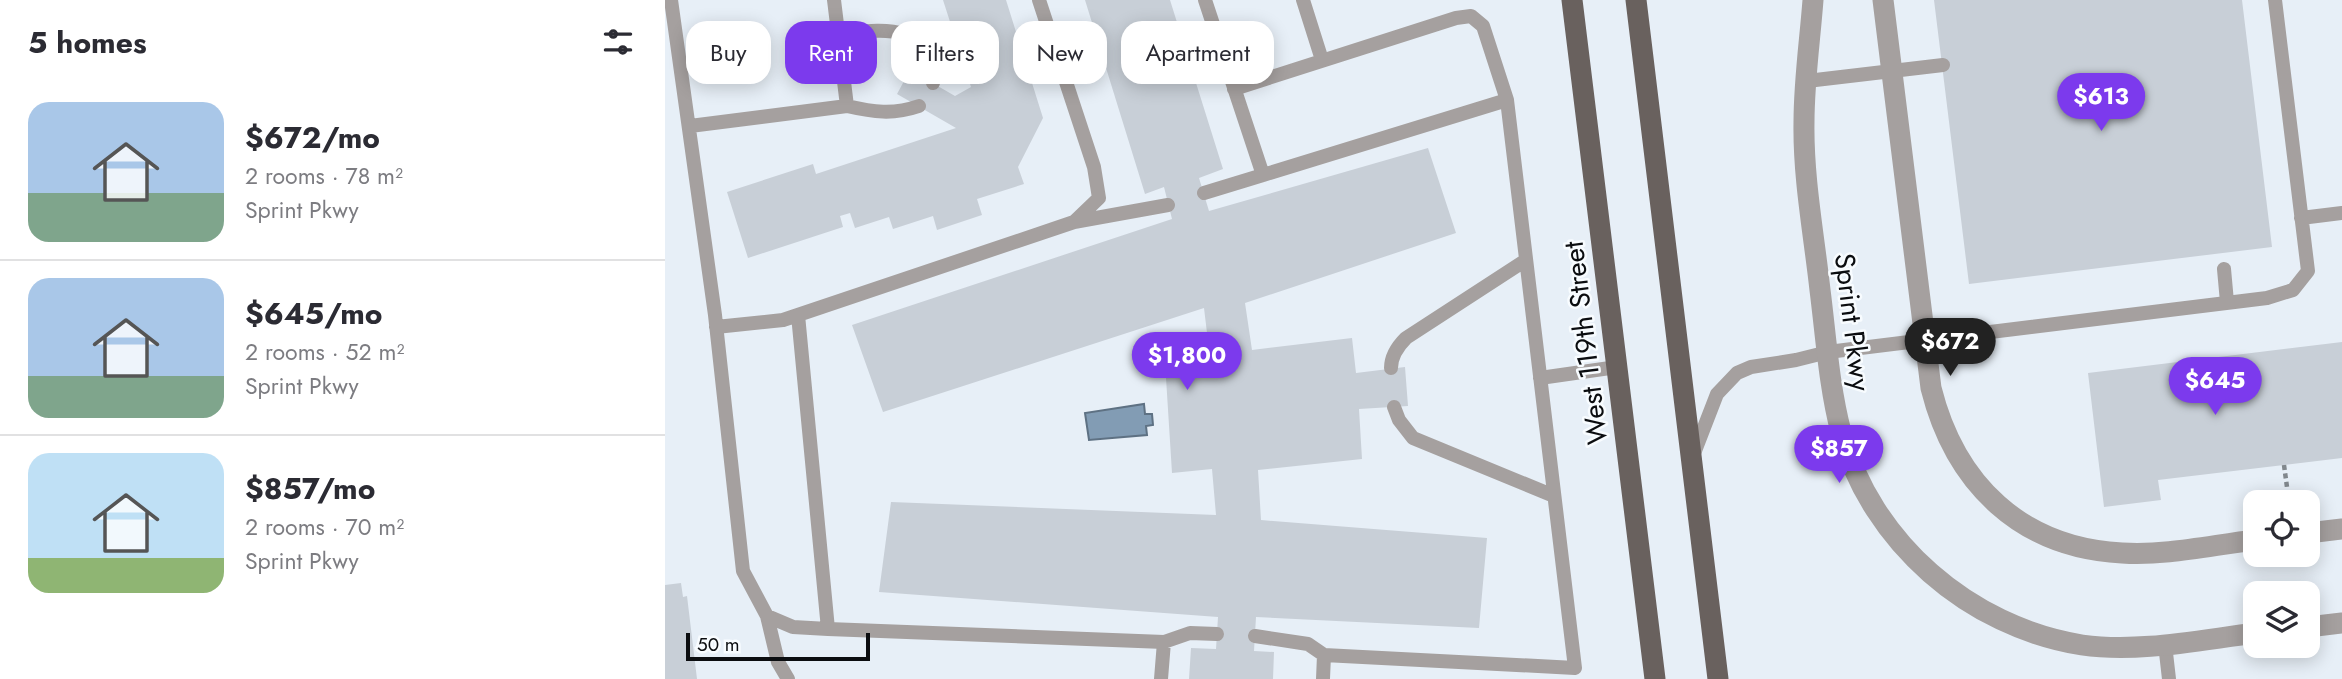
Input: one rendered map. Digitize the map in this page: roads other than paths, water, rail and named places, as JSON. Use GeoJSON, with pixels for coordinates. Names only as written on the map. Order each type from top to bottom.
{"type":"FeatureCollection","features":[{"type":"Feature","properties":{"kind":"main road","name":"West 119th Street"},"geometry":{"type":"LineString","coordinates":[[1572,0],[1655,679]]}},
{"type":"Feature","properties":{"kind":"main road"},"geometry":{"type":"LineString","coordinates":[[1636,0],[1718,679]]}},
{"type":"Feature","properties":{"kind":"street","name":"Sprint Pkwy"},"geometry":{"type":"LineString","coordinates":[[1813,0],[1804,120],[1805,160],[1832,391],[1842,433],[1872,504],[1894,535],[1942,584],[1972,604],[2045,636],[2081,645],[2106,647],[2165,644],[2243,635]]}},
{"type":"Feature","properties":{"kind":"street"},"geometry":{"type":"LineString","coordinates":[[1883,0],[1931,388],[1938,419],[1964,468],[1985,493],[2010,515],[2036,532],[2065,544],[2125,554],[2243,541]]}},
{"type":"Feature","properties":{"kind":"street"},"geometry":{"type":"LineString","coordinates":[[2320,532],[2342,529]]}},
{"type":"Feature","properties":{"kind":"street"},"geometry":{"type":"LineString","coordinates":[[2320,626],[2342,623]]}},
{"type":"Feature","properties":{"kind":"lane"},"geometry":{"type":"LineString","coordinates":[[671,0],[716,327],[743,571],[767,617],[778,662],[788,679]]}},
{"type":"Feature","properties":{"kind":"lane"},"geometry":{"type":"LineString","coordinates":[[834,0],[836,21]]}},
{"type":"Feature","properties":{"kind":"lane"},"geometry":{"type":"LineString","coordinates":[[1039,0],[1094,167],[1099,198],[1074,222]]}},
{"type":"Feature","properties":{"kind":"lane"},"geometry":{"type":"LineString","coordinates":[[1205,0],[1263,174]]}},
{"type":"Feature","properties":{"kind":"lane"},"geometry":{"type":"LineString","coordinates":[[1303,0],[1322,60]]}},
{"type":"Feature","properties":{"kind":"lane"},"geometry":{"type":"LineString","coordinates":[[1691,461],[1717,394],[1737,373],[1751,367],[1828,352],[1924,339],[2267,298],[2293,290],[2308,271],[2275,0]]}},
{"type":"Feature","properties":{"kind":"lane"},"geometry":{"type":"LineString","coordinates":[[1234,89],[1456,18],[1471,16],[1483,26],[1507,100],[1575,673],[1324,654],[1308,644],[1255,636]]}},
{"type":"Feature","properties":{"kind":"lane"},"geometry":{"type":"LineString","coordinates":[[1807,81],[1943,65]]}},
{"type":"Feature","properties":{"kind":"lane"},"geometry":{"type":"LineString","coordinates":[[844,84],[847,106]]}},
{"type":"Feature","properties":{"kind":"lane"},"geometry":{"type":"LineString","coordinates":[[1204,193],[1507,100]]}},
{"type":"Feature","properties":{"kind":"lane"},"geometry":{"type":"LineString","coordinates":[[690,127],[847,106],[878,113],[893,113],[919,106]]}},
{"type":"Feature","properties":{"kind":"lane"},"geometry":{"type":"LineString","coordinates":[[716,327],[783,320],[1074,222],[1168,205]]}},
{"type":"Feature","properties":{"kind":"lane"},"geometry":{"type":"LineString","coordinates":[[2301,218],[2342,213]]}},
{"type":"Feature","properties":{"kind":"lane"},"geometry":{"type":"LineString","coordinates":[[1391,368],[1397,348],[1406,338],[1526,260]]}},
{"type":"Feature","properties":{"kind":"lane"},"geometry":{"type":"LineString","coordinates":[[2224,270],[2227,302]]}},
{"type":"Feature","properties":{"kind":"lane"},"geometry":{"type":"LineString","coordinates":[[797,315],[828,629]]}},
{"type":"Feature","properties":{"kind":"lane"},"geometry":{"type":"LineString","coordinates":[[1540,378],[1617,367]]}},
{"type":"Feature","properties":{"kind":"lane"},"geometry":{"type":"LineString","coordinates":[[1394,407],[1399,420],[1413,438],[1554,496]]}},
{"type":"Feature","properties":{"kind":"lane"},"geometry":{"type":"LineString","coordinates":[[767,617],[793,627],[1164,642],[1190,633],[1217,634]]}},
{"type":"Feature","properties":{"kind":"lane"},"geometry":{"type":"LineString","coordinates":[[1161,679],[1164,642]]}},
{"type":"Feature","properties":{"kind":"lane"},"geometry":{"type":"LineString","coordinates":[[2165,644],[2169,679]]}},
{"type":"Feature","properties":{"kind":"lane"},"geometry":{"type":"LineString","coordinates":[[1323,679],[1324,654]]}},
{"type":"Feature","properties":{"kind":"water"},"geometry":{"type":"Polygon","coordinates":[[[1144,404],[1145,414],[1152,414],[1153,425],[1146,426],[1147,435],[1089,440],[1085,413],[1144,404]]]}}]}
